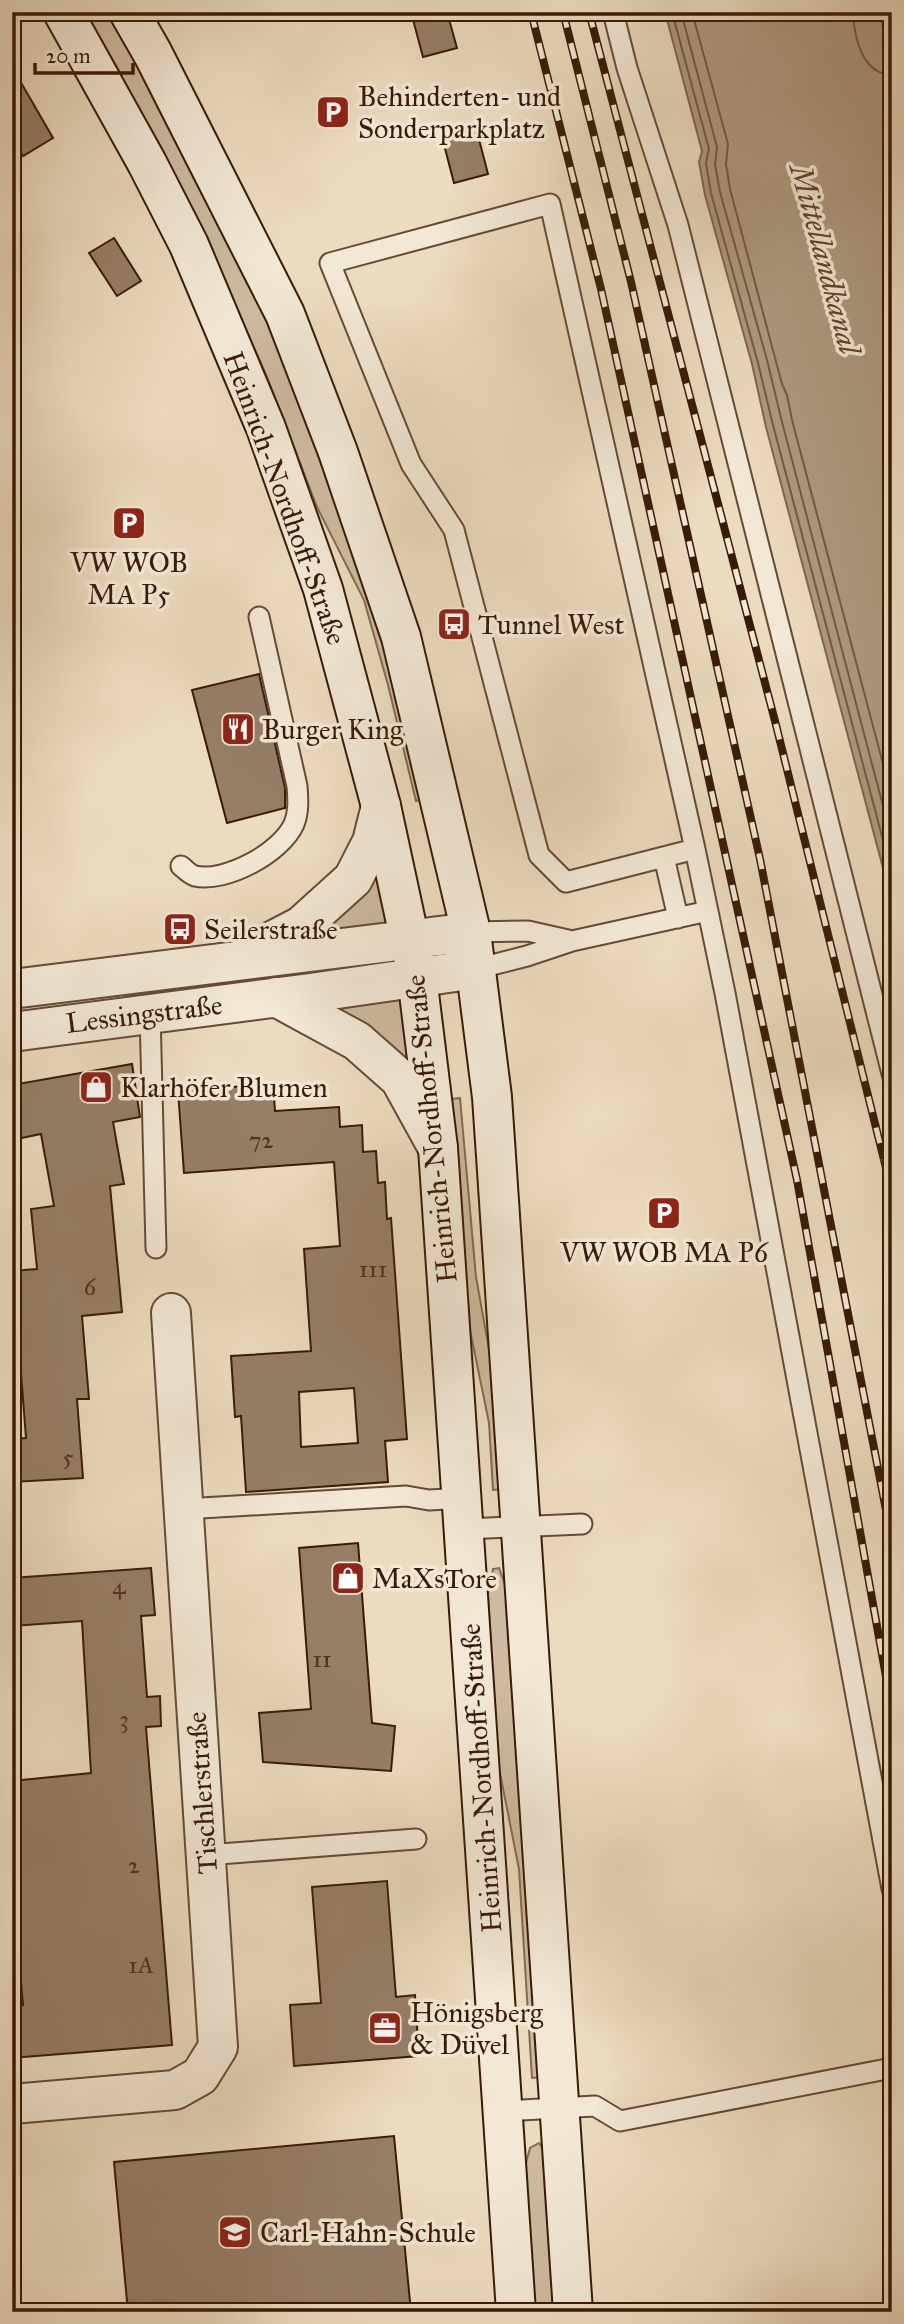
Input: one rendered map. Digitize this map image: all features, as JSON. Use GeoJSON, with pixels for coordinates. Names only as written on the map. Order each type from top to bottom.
{"type":"FeatureCollection","features":[{"type":"Feature","properties":{"kind":"main road","name":"Heinrich-Nordhoff-Straße"},"geometry":{"type":"LineString","coordinates":[[63,12],[148,163],[188,245],[267,428],[323,589],[381,806],[414,959],[438,1148],[516,2312]]}},
{"type":"Feature","properties":{"kind":"main road","name":"Heinrich-Nordhoff-Straße"},"geometry":{"type":"LineString","coordinates":[[129,12],[285,314],[338,453],[401,637],[473,950],[492,1097],[523,1527],[573,2312]]}},
{"type":"Feature","properties":{"kind":"main road","name":"Lessingstraße"},"geometry":{"type":"LineString","coordinates":[[232,962],[301,926],[353,879],[372,842],[381,806]]}},
{"type":"Feature","properties":{"kind":"main road","name":"Lessingstraße"},"geometry":{"type":"LineString","coordinates":[[12,1032],[276,997],[414,959],[473,950]]}},
{"type":"Feature","properties":{"kind":"main road","name":"Lessingstraße"},"geometry":{"type":"LineString","coordinates":[[12,989],[232,962],[414,959]]}},
{"type":"Feature","properties":{"kind":"main road"},"geometry":{"type":"LineString","coordinates":[[276,997],[357,1041],[400,1079],[438,1148]]}},
{"type":"Feature","properties":{"kind":"main road","name":"Tischlerstraße"},"geometry":{"type":"LineString","coordinates":[[12,2104],[175,2090],[200,2076],[218,2047],[171,1313]]}},
{"type":"Feature","properties":{"kind":"lane"},"geometry":{"type":"LineString","coordinates":[[613,12],[626,68],[678,225],[892,1074]]}},
{"type":"Feature","properties":{"kind":"lane"},"geometry":{"type":"LineString","coordinates":[[695,849],[566,882],[539,855],[454,530],[411,464],[330,263],[550,204],[695,849],[708,912],[892,1889]]}},
{"type":"Feature","properties":{"kind":"lane"},"geometry":{"type":"LineString","coordinates":[[181,866],[192,875],[205,877],[253,863],[269,853],[284,838],[293,825],[299,806],[298,786],[259,617]]}},
{"type":"Feature","properties":{"kind":"lane"},"geometry":{"type":"LineString","coordinates":[[664,857],[678,918]]}},
{"type":"Feature","properties":{"kind":"lane"},"geometry":{"type":"LineString","coordinates":[[473,950],[527,956],[572,941],[708,912]]}},
{"type":"Feature","properties":{"kind":"lane"},"geometry":{"type":"LineString","coordinates":[[473,950],[528,931],[572,941]]}},
{"type":"Feature","properties":{"kind":"lane"},"geometry":{"type":"LineString","coordinates":[[150,1013],[156,1248]]}},
{"type":"Feature","properties":{"kind":"lane"},"geometry":{"type":"LineString","coordinates":[[184,1509],[406,1496],[523,1527],[582,1524]]}},
{"type":"Feature","properties":{"kind":"lane"},"geometry":{"type":"LineString","coordinates":[[206,1855],[416,1839]]}},
{"type":"Feature","properties":{"kind":"lane"},"geometry":{"type":"LineString","coordinates":[[503,2111],[595,2106],[620,2120],[892,2068]]}},
{"type":"Feature","properties":{"kind":"shaded area"},"geometry":{"type":"Polygon","coordinates":[[[85,12],[110,12],[227,232],[288,368],[370,597],[425,799],[416,801],[364,600],[317,507],[267,377],[207,242],[119,71],[85,12]]]}},
{"type":"Feature","properties":{"kind":"shaded area"},"geometry":{"type":"Polygon","coordinates":[[[379,870],[390,927],[322,936],[322,929],[379,870]]]}},
{"type":"Feature","properties":{"kind":"shaded area"},"geometry":{"type":"Polygon","coordinates":[[[401,994],[411,1056],[404,1058],[372,1029],[333,1010],[331,1004],[401,994]]]}},
{"type":"Feature","properties":{"kind":"shaded area"},"geometry":{"type":"Polygon","coordinates":[[[460,1098],[476,1277],[498,1399],[503,1489],[493,1490],[489,1423],[470,1330],[451,1099],[460,1098]]]}},
{"type":"Feature","properties":{"kind":"shaded area"},"geometry":{"type":"Polygon","coordinates":[[[499,1568],[509,1595],[542,2077],[532,2078],[519,1869],[497,1758],[488,1594],[493,1569],[499,1568]]]}},
{"type":"Feature","properties":{"kind":"shaded area"},"geometry":{"type":"Polygon","coordinates":[[[539,2143],[543,2149],[554,2312],[528,2312],[520,2185],[530,2148],[539,2143]]]}},
{"type":"Feature","properties":{"kind":"water","name":"Mittellandkanal"},"geometry":{"type":"Polygon","coordinates":[[[665,12],[879,12],[892,61],[892,902],[766,427],[752,364],[705,195],[699,162],[702,151],[665,12]]]}},
{"type":"Feature","properties":{"kind":"building"},"geometry":{"type":"Polygon","coordinates":[[[411,12],[447,12],[457,48],[423,57],[411,12]]]}},
{"type":"Feature","properties":{"kind":"building"},"geometry":{"type":"Polygon","coordinates":[[[12,67],[53,138],[23,156],[12,137],[12,67]]]}},
{"type":"Feature","properties":{"kind":"building"},"geometry":{"type":"Polygon","coordinates":[[[475,124],[488,174],[454,183],[441,133],[475,124]]]}},
{"type":"Feature","properties":{"kind":"building"},"geometry":{"type":"Polygon","coordinates":[[[114,238],[141,281],[117,296],[89,253],[114,238]]]}},
{"type":"Feature","properties":{"kind":"building","name":"Burger King"},"geometry":{"type":"Polygon","coordinates":[[[259,674],[285,788],[285,808],[227,823],[192,690],[259,674]]]}},
{"type":"Feature","properties":{"kind":"building"},"geometry":{"type":"Polygon","coordinates":[[[132,1064],[140,1117],[113,1122],[124,1184],[110,1186],[122,1312],[82,1316],[89,1399],[77,1399],[83,1478],[12,1482],[12,1439],[26,1438],[17,1321],[12,1322],[12,1271],[37,1269],[31,1209],[54,1206],[41,1134],[12,1140],[12,1085],[132,1064]]]}},
{"type":"Feature","properties":{"kind":"building"},"geometry":{"type":"Polygon","coordinates":[[[273,1084],[275,1111],[339,1107],[340,1127],[362,1125],[363,1152],[376,1151],[378,1183],[385,1182],[387,1219],[391,1218],[407,1439],[385,1441],[388,1482],[246,1492],[241,1416],[235,1417],[231,1356],[311,1351],[304,1249],[340,1246],[334,1162],[184,1173],[178,1091],[273,1084]],[[354,1388],[299,1392],[301,1447],[358,1443],[354,1388]]]}},
{"type":"Feature","properties":{"kind":"building"},"geometry":{"type":"Polygon","coordinates":[[[358,1543],[372,1723],[395,1726],[391,1771],[263,1762],[259,1713],[311,1709],[299,1548],[358,1543]]]}},
{"type":"Feature","properties":{"kind":"building"},"geometry":{"type":"Polygon","coordinates":[[[151,1568],[155,1615],[141,1616],[147,1697],[160,1696],[161,1726],[146,1727],[172,2045],[12,2058],[12,2006],[23,2005],[12,1876],[12,1781],[91,1773],[82,1621],[12,1626],[12,1578],[151,1568]]]}},
{"type":"Feature","properties":{"kind":"building"},"geometry":{"type":"Polygon","coordinates":[[[387,1881],[396,1997],[415,1995],[419,2056],[294,2066],[290,2005],[321,2003],[312,1887],[387,1881]]]}},
{"type":"Feature","properties":{"kind":"building","name":"Carl-Hahn-Schule"},"geometry":{"type":"Polygon","coordinates":[[[394,2136],[411,2312],[128,2312],[114,2162],[394,2136]]]}},
{"type":"Feature","properties":{"kind":"railway"},"geometry":{"type":"LineString","coordinates":[[531,12],[601,289],[797,1180],[892,1710]]}},
{"type":"Feature","properties":{"kind":"railway"},"geometry":{"type":"LineString","coordinates":[[563,12],[631,282],[760,859],[892,1541]]}},
{"type":"Feature","properties":{"kind":"railway"},"geometry":{"type":"LineString","coordinates":[[589,12],[775,721],[892,1192]]}},
{"type":"Feature","properties":{"kind":"place","name":"Behinderten- und Sonderparkplatz"},"geometry":{"type":"Point","coordinates":[333,112]}},
{"type":"Feature","properties":{"kind":"place","name":"VW WOB MA P5"},"geometry":{"type":"Point","coordinates":[129,523]}},
{"type":"Feature","properties":{"kind":"place","name":"Tunnel West"},"geometry":{"type":"Point","coordinates":[454,624]}},
{"type":"Feature","properties":{"kind":"place","name":"Burger King"},"geometry":{"type":"Point","coordinates":[238,729]}},
{"type":"Feature","properties":{"kind":"place","name":"Seilerstraße"},"geometry":{"type":"Point","coordinates":[180,929]}},
{"type":"Feature","properties":{"kind":"place","name":"Klarhöfer Blumen"},"geometry":{"type":"Point","coordinates":[96,1087]}},
{"type":"Feature","properties":{"kind":"place","name":"VW WOB MA P6"},"geometry":{"type":"Point","coordinates":[664,1213]}},
{"type":"Feature","properties":{"kind":"place","name":"MaXsTore"},"geometry":{"type":"Point","coordinates":[348,1578]}},
{"type":"Feature","properties":{"kind":"place","name":"Hönigsberg & Düvel"},"geometry":{"type":"Point","coordinates":[385,2028]}},
{"type":"Feature","properties":{"kind":"place","name":"Carl-Hahn-Schule"},"geometry":{"type":"Point","coordinates":[235,2232]}}]}
